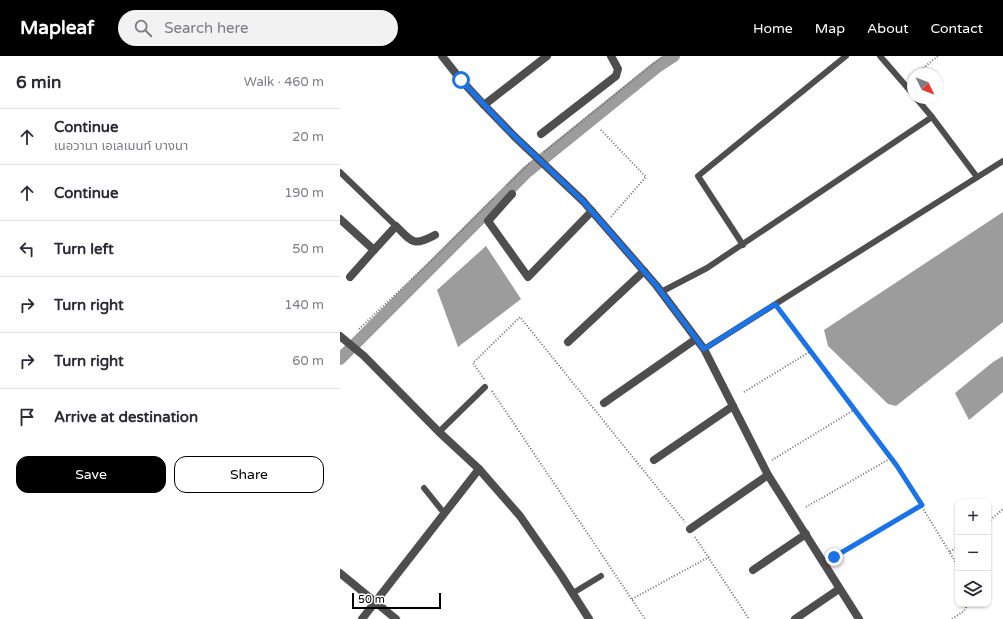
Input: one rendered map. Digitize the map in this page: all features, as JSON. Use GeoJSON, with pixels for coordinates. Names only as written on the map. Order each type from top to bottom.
{"type":"FeatureCollection","features":[{"type":"Feature","properties":{"kind":"street"},"geometry":{"type":"LineString","coordinates":[[442,56],[484,105],[592,211],[644,271],[704,349],[768,475],[859,619]]}},
{"type":"Feature","properties":{"kind":"street"},"geometry":{"type":"LineString","coordinates":[[484,105],[547,56]]}},
{"type":"Feature","properties":{"kind":"street"},"geometry":{"type":"LineString","coordinates":[[541,134],[616,76],[618,70],[611,56]]}},
{"type":"Feature","properties":{"kind":"street"},"geometry":{"type":"LineString","coordinates":[[512,194],[488,221],[528,277],[592,211]]}},
{"type":"Feature","properties":{"kind":"street"},"geometry":{"type":"LineString","coordinates":[[340,220],[374,250]]}},
{"type":"Feature","properties":{"kind":"street"},"geometry":{"type":"LineString","coordinates":[[350,277],[396,226],[410,240],[422,242],[435,235]]}},
{"type":"Feature","properties":{"kind":"street"},"geometry":{"type":"LineString","coordinates":[[568,342],[644,271]]}},
{"type":"Feature","properties":{"kind":"street"},"geometry":{"type":"LineString","coordinates":[[340,336],[364,356],[439,432],[479,469],[520,516],[589,619]]}},
{"type":"Feature","properties":{"kind":"street"},"geometry":{"type":"LineString","coordinates":[[604,403],[696,339]]}},
{"type":"Feature","properties":{"kind":"street"},"geometry":{"type":"LineString","coordinates":[[654,460],[733,406]]}},
{"type":"Feature","properties":{"kind":"street"},"geometry":{"type":"LineString","coordinates":[[362,619],[479,469]]}},
{"type":"Feature","properties":{"kind":"street"},"geometry":{"type":"LineString","coordinates":[[690,529],[768,475]]}},
{"type":"Feature","properties":{"kind":"street"},"geometry":{"type":"LineString","coordinates":[[753,570],[806,534]]}},
{"type":"Feature","properties":{"kind":"street"},"geometry":{"type":"LineString","coordinates":[[340,572],[396,619]]}},
{"type":"Feature","properties":{"kind":"street"},"geometry":{"type":"LineString","coordinates":[[795,619],[840,590]]}},
{"type":"Feature","properties":{"kind":"lane"},"geometry":{"type":"LineString","coordinates":[[743,244],[698,176],[846,56]]}},
{"type":"Feature","properties":{"kind":"lane"},"geometry":{"type":"LineString","coordinates":[[880,56],[907,87]]}},
{"type":"Feature","properties":{"kind":"lane"},"geometry":{"type":"LineString","coordinates":[[921,104],[977,177]]}},
{"type":"Feature","properties":{"kind":"lane"},"geometry":{"type":"LineString","coordinates":[[661,292],[707,268],[932,117]]}},
{"type":"Feature","properties":{"kind":"lane"},"geometry":{"type":"LineString","coordinates":[[704,349],[1003,161]]}},
{"type":"Feature","properties":{"kind":"lane"},"geometry":{"type":"LineString","coordinates":[[340,172],[396,226]]}},
{"type":"Feature","properties":{"kind":"lane"},"geometry":{"type":"LineString","coordinates":[[439,432],[487,387]]}},
{"type":"Feature","properties":{"kind":"lane"},"geometry":{"type":"LineString","coordinates":[[424,488],[444,513]]}},
{"type":"Feature","properties":{"kind":"lane"},"geometry":{"type":"LineString","coordinates":[[573,593],[601,576]]}},
{"type":"Feature","properties":{"kind":"path"},"geometry":{"type":"LineString","coordinates":[[923,68],[938,56]]}},
{"type":"Feature","properties":{"kind":"path"},"geometry":{"type":"LineString","coordinates":[[601,130],[646,177],[604,225]]}},
{"type":"Feature","properties":{"kind":"path"},"geometry":{"type":"LineString","coordinates":[[775,304],[891,458],[922,505],[955,561]]}},
{"type":"Feature","properties":{"kind":"path"},"geometry":{"type":"LineString","coordinates":[[645,619],[487,387],[473,363],[520,317],[690,529],[749,619]]}},
{"type":"Feature","properties":{"kind":"path"},"geometry":{"type":"LineString","coordinates":[[744,392],[811,351]]}},
{"type":"Feature","properties":{"kind":"path"},"geometry":{"type":"LineString","coordinates":[[772,460],[854,410]]}},
{"type":"Feature","properties":{"kind":"path"},"geometry":{"type":"LineString","coordinates":[[806,507],[891,458]]}},
{"type":"Feature","properties":{"kind":"path"},"geometry":{"type":"LineString","coordinates":[[834,557],[922,505]]}},
{"type":"Feature","properties":{"kind":"path"},"geometry":{"type":"LineString","coordinates":[[991,519],[1003,509]]}},
{"type":"Feature","properties":{"kind":"path"},"geometry":{"type":"LineString","coordinates":[[950,552],[955,548]]}},
{"type":"Feature","properties":{"kind":"path"},"geometry":{"type":"LineString","coordinates":[[632,598],[709,557]]}},
{"type":"Feature","properties":{"kind":"path"},"geometry":{"type":"LineString","coordinates":[[952,619],[964,611],[966,607]]}},
{"type":"Feature","properties":{"kind":"shaded area"},"geometry":{"type":"Polygon","coordinates":[[[1003,212],[1003,322],[896,406],[888,404],[828,346],[824,330],[1003,212]]]}},
{"type":"Feature","properties":{"kind":"shaded area"},"geometry":{"type":"Polygon","coordinates":[[[486,246],[521,299],[458,347],[437,290],[486,246]]]}},
{"type":"Feature","properties":{"kind":"shaded area"},"geometry":{"type":"Polygon","coordinates":[[[1003,356],[1003,392],[969,420],[955,393],[993,362],[1003,356]]]}},
{"type":"Feature","properties":{"kind":"waterway"},"geometry":{"type":"LineString","coordinates":[[340,359],[527,172],[657,67],[674,56]]}},
{"type":"Feature","properties":{"kind":"route"},"geometry":{"type":"LineString","coordinates":[[461,80],[508,130],[583,201],[656,285],[704,349],[775,304],[897,466],[922,505],[834,557]]}}]}
